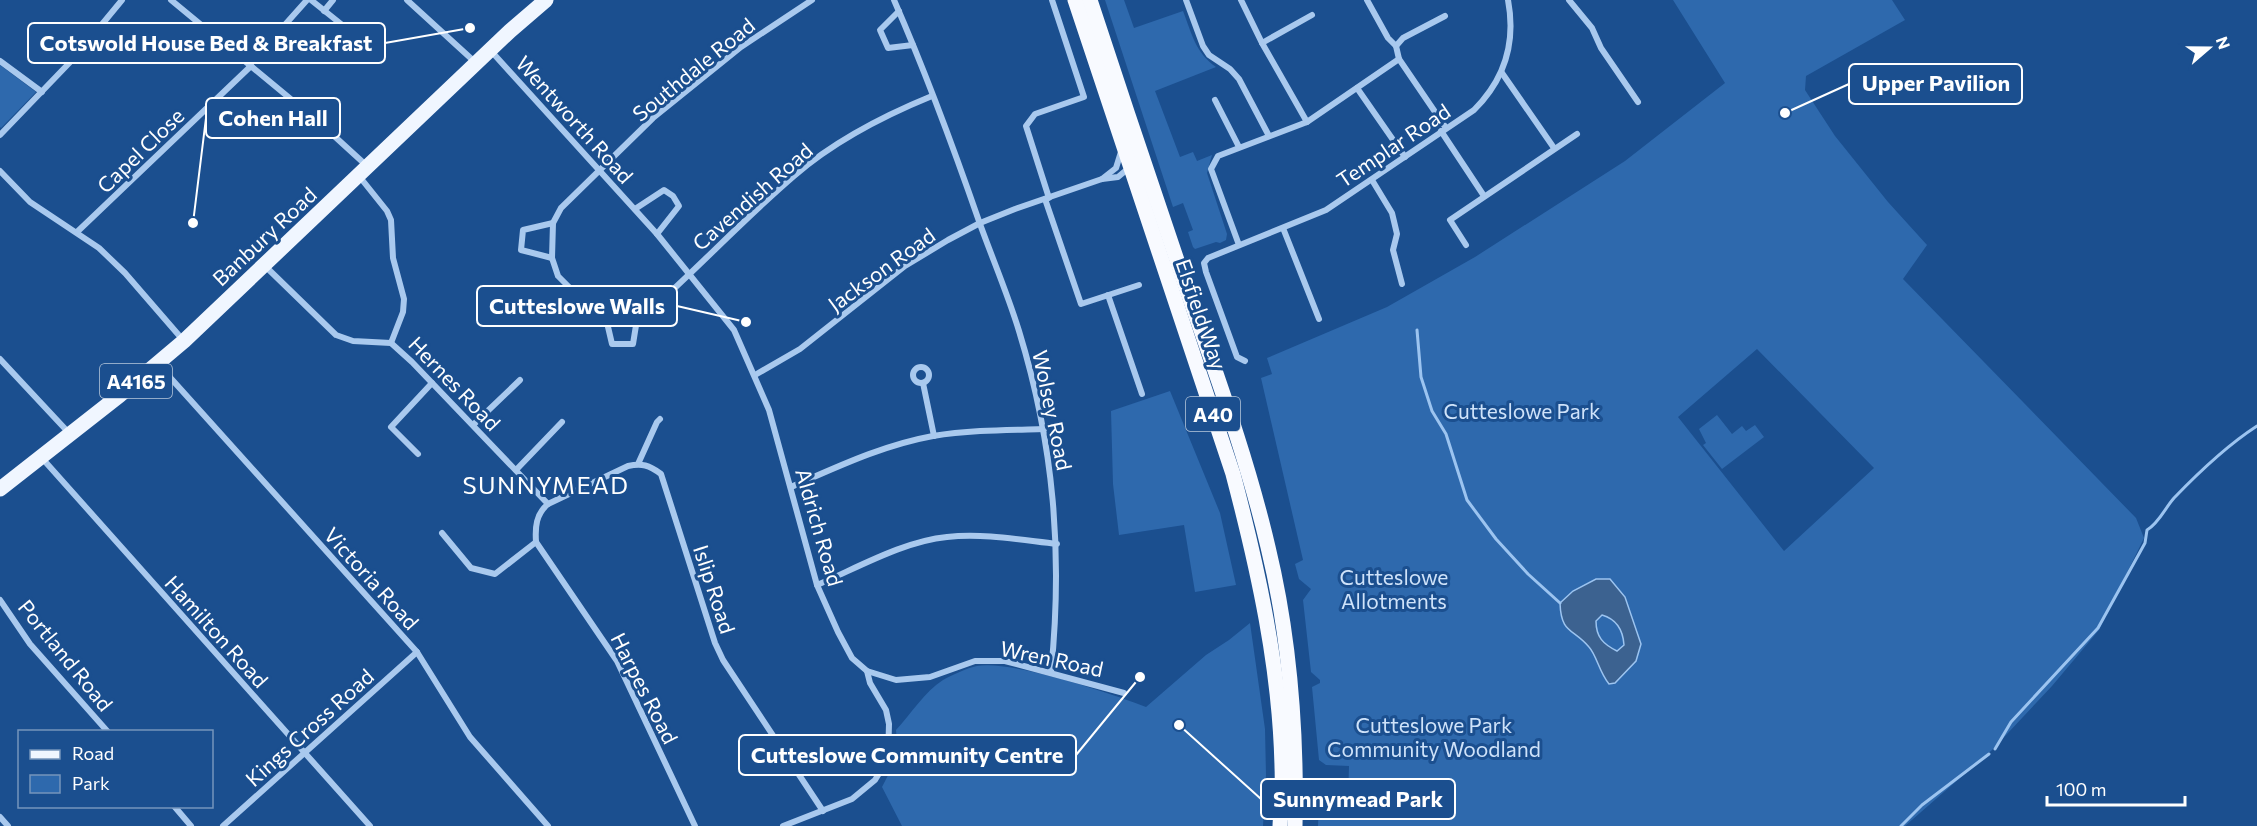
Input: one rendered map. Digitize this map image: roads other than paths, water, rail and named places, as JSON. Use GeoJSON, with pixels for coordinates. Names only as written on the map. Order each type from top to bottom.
{"type":"FeatureCollection","features":[{"type":"Feature","properties":{"kind":"highway","name":"Elsfield Way"},"geometry":{"type":"LineString","coordinates":[[1075,0],[1233,474],[1253,551],[1273,668],[1280,727],[1282,768],[1280,826]]}},
{"type":"Feature","properties":{"kind":"highway","name":"Elsfield Way"},"geometry":{"type":"LineString","coordinates":[[1090,0],[1231,416],[1268,548],[1281,615],[1294,725],[1295,826]]}},
{"type":"Feature","properties":{"kind":"main road","name":"Banbury Road"},"geometry":{"type":"LineString","coordinates":[[0,489],[184,341],[542,1]]}},
{"type":"Feature","properties":{"kind":"street"},"geometry":{"type":"LineString","coordinates":[[0,135],[75,57],[122,0]]}},
{"type":"Feature","properties":{"kind":"street"},"geometry":{"type":"LineString","coordinates":[[171,0],[250,65],[363,170],[391,220],[393,258],[404,299],[403,312],[391,343]]}},
{"type":"Feature","properties":{"kind":"street"},"geometry":{"type":"LineString","coordinates":[[309,0],[351,32]]}},
{"type":"Feature","properties":{"kind":"street","name":"Capel Close"},"geometry":{"type":"LineString","coordinates":[[77,232],[250,65],[309,0]]}},
{"type":"Feature","properties":{"kind":"street"},"geometry":{"type":"LineString","coordinates":[[324,11],[333,0]]}},
{"type":"Feature","properties":{"kind":"street"},"geometry":{"type":"LineString","coordinates":[[407,0],[476,63]]}},
{"type":"Feature","properties":{"kind":"street","name":"Southdale Road"},"geometry":{"type":"LineString","coordinates":[[553,223],[561,208],[653,118],[718,65],[812,0]]}},
{"type":"Feature","properties":{"kind":"street","name":"Wolsey Road"},"geometry":{"type":"LineString","coordinates":[[894,0],[960,164],[1019,330],[1044,429],[1050,461],[1057,544],[1057,616],[1051,672]]}},
{"type":"Feature","properties":{"kind":"street"},"geometry":{"type":"LineString","coordinates":[[1052,0],[1084,97],[1035,114],[1026,126],[1047,199],[1081,304],[1139,285]]}},
{"type":"Feature","properties":{"kind":"street"},"geometry":{"type":"LineString","coordinates":[[1186,0],[1203,46],[1209,55],[1230,69],[1239,79],[1269,136]]}},
{"type":"Feature","properties":{"kind":"street"},"geometry":{"type":"LineString","coordinates":[[1241,0],[1306,122]]}},
{"type":"Feature","properties":{"kind":"street"},"geometry":{"type":"LineString","coordinates":[[1367,0],[1388,38],[1396,46],[1399,59],[1484,196]]}},
{"type":"Feature","properties":{"kind":"street","name":"Templar Road"},"geometry":{"type":"LineString","coordinates":[[1245,361],[1237,357],[1204,262],[1208,258],[1326,210],[1474,110],[1488,96],[1502,73],[1509,51],[1511,19],[1508,0]]}},
{"type":"Feature","properties":{"kind":"street"},"geometry":{"type":"LineString","coordinates":[[1569,0],[1592,28],[1601,48],[1638,102]]}},
{"type":"Feature","properties":{"kind":"street"},"geometry":{"type":"LineString","coordinates":[[899,11],[879,30],[888,48],[913,45]]}},
{"type":"Feature","properties":{"kind":"street"},"geometry":{"type":"LineString","coordinates":[[1262,43],[1312,15]]}},
{"type":"Feature","properties":{"kind":"street"},"geometry":{"type":"LineString","coordinates":[[1396,46],[1402,38],[1445,16]]}},
{"type":"Feature","properties":{"kind":"street","name":"Wentworth Road"},"geometry":{"type":"LineString","coordinates":[[490,50],[657,234],[734,330]]}},
{"type":"Feature","properties":{"kind":"street"},"geometry":{"type":"LineString","coordinates":[[1239,245],[1211,169],[1218,156],[1306,122],[1399,59]]}},
{"type":"Feature","properties":{"kind":"street"},"geometry":{"type":"LineString","coordinates":[[0,61],[42,92]]}},
{"type":"Feature","properties":{"kind":"street"},"geometry":{"type":"LineString","coordinates":[[1502,73],[1554,148]]}},
{"type":"Feature","properties":{"kind":"street"},"geometry":{"type":"LineString","coordinates":[[1357,88],[1405,157]]}},
{"type":"Feature","properties":{"kind":"street","name":"Cavendish Road"},"geometry":{"type":"LineString","coordinates":[[638,313],[653,308],[795,175],[818,158],[876,121],[932,96]]}},
{"type":"Feature","properties":{"kind":"street"},"geometry":{"type":"LineString","coordinates":[[1215,100],[1239,147]]}},
{"type":"Feature","properties":{"kind":"street"},"geometry":{"type":"LineString","coordinates":[[1466,245],[1450,220],[1577,134]]}},
{"type":"Feature","properties":{"kind":"street"},"geometry":{"type":"LineString","coordinates":[[1102,179],[1116,168],[1120,160],[1122,142]]}},
{"type":"Feature","properties":{"kind":"street"},"geometry":{"type":"LineString","coordinates":[[1130,167],[1139,149]]}},
{"type":"Feature","properties":{"kind":"street","name":"Jackson Road"},"geometry":{"type":"LineString","coordinates":[[755,375],[808,343],[905,266],[948,240],[980,223],[1102,179],[1118,177],[1130,167]]}},
{"type":"Feature","properties":{"kind":"street"},"geometry":{"type":"LineString","coordinates":[[0,171],[30,202],[99,248],[125,273],[184,341]]}},
{"type":"Feature","properties":{"kind":"street"},"geometry":{"type":"LineString","coordinates":[[1372,180],[1392,213],[1397,234],[1393,250],[1402,284]]}},
{"type":"Feature","properties":{"kind":"street","name":"Wentworth Road"},"geometry":{"type":"LineString","coordinates":[[635,209],[664,190],[673,196],[679,206],[657,234]]}},
{"type":"Feature","properties":{"kind":"street"},"geometry":{"type":"LineString","coordinates":[[552,258],[521,250],[523,230],[553,223],[552,258],[558,276],[588,306],[605,314],[638,313],[633,344],[612,344],[605,314]]}},
{"type":"Feature","properties":{"kind":"street"},"geometry":{"type":"LineString","coordinates":[[1283,228],[1319,320]]}},
{"type":"Feature","properties":{"kind":"street","name":"Hernes Road"},"geometry":{"type":"LineString","coordinates":[[264,265],[336,335],[353,341],[391,343],[548,504]]}},
{"type":"Feature","properties":{"kind":"street"},"geometry":{"type":"LineString","coordinates":[[1108,295],[1142,394]]}},
{"type":"Feature","properties":{"kind":"street","name":"Aldrich Road"},"geometry":{"type":"LineString","coordinates":[[734,330],[769,410],[817,585],[852,658],[867,671],[870,684],[886,710],[889,724],[888,759],[875,780],[852,799],[823,811]]}},
{"type":"Feature","properties":{"kind":"street"},"geometry":{"type":"LineString","coordinates":[[0,359],[69,434]]}},
{"type":"Feature","properties":{"kind":"street","name":"Victoria Road"},"geometry":{"type":"LineString","coordinates":[[158,363],[417,652],[470,737],[548,826]]}},
{"type":"Feature","properties":{"kind":"street"},"geometry":{"type":"LineString","coordinates":[[473,425],[520,380]]}},
{"type":"Feature","properties":{"kind":"street"},"geometry":{"type":"LineString","coordinates":[[418,454],[391,427],[432,383]]}},
{"type":"Feature","properties":{"kind":"street"},"geometry":{"type":"LineString","coordinates":[[923,383],[934,436]]}},
{"type":"Feature","properties":{"kind":"street"},"geometry":{"type":"LineString","coordinates":[[441,533],[471,568],[495,574],[536,542],[537,518],[548,504],[628,466],[638,464],[660,419]]}},
{"type":"Feature","properties":{"kind":"street"},"geometry":{"type":"LineString","coordinates":[[516,470],[562,422]]}},
{"type":"Feature","properties":{"kind":"street"},"geometry":{"type":"LineString","coordinates":[[791,487],[852,460],[892,446],[934,436],[1044,429]]}},
{"type":"Feature","properties":{"kind":"street","name":"Hamilton Road"},"geometry":{"type":"LineString","coordinates":[[40,457],[370,826]]}},
{"type":"Feature","properties":{"kind":"street","name":"Islip Road"},"geometry":{"type":"LineString","coordinates":[[638,464],[649,465],[661,474],[715,643],[723,660],[823,811]]}},
{"type":"Feature","properties":{"kind":"street"},"geometry":{"type":"LineString","coordinates":[[817,585],[886,555],[945,537],[979,536],[1057,544]]}},
{"type":"Feature","properties":{"kind":"street","name":"Harpes Road"},"geometry":{"type":"LineString","coordinates":[[536,542],[617,661],[695,826]]}},
{"type":"Feature","properties":{"kind":"street","name":"Portland Road"},"geometry":{"type":"LineString","coordinates":[[0,600],[30,644],[106,730]]}},
{"type":"Feature","properties":{"kind":"street","name":"Kings Cross Road"},"geometry":{"type":"LineString","coordinates":[[223,826],[417,652]]}},
{"type":"Feature","properties":{"kind":"street","name":"Wren Road"},"geometry":{"type":"LineString","coordinates":[[867,671],[896,680],[930,677],[975,661],[1005,661],[1124,693]]}},
{"type":"Feature","properties":{"kind":"street"},"geometry":{"type":"LineString","coordinates":[[175,808],[191,826]]}},
{"type":"Feature","properties":{"kind":"street"},"geometry":{"type":"LineString","coordinates":[[783,826],[823,811]]}},
{"type":"Feature","properties":{"kind":"street"},"geometry":{"type":"LineString","coordinates":[[0,817],[9,826]]}},
{"type":"Feature","properties":{"kind":"waterway"},"geometry":{"type":"LineString","coordinates":[[1417,330],[1421,377],[1432,411],[1446,434],[1467,500],[1496,539],[1528,574],[1560,603]]}},
{"type":"Feature","properties":{"kind":"waterway"},"geometry":{"type":"LineString","coordinates":[[1995,749],[2011,722],[2098,628],[2145,543],[2147,530],[2174,498],[2204,469],[2257,426]]}},
{"type":"Feature","properties":{"kind":"waterway"},"geometry":{"type":"LineString","coordinates":[[1901,826],[1922,805],[1989,754]]}},
{"type":"Feature","properties":{"kind":"place","name":"Cotswold House Bed & Breakfast"},"geometry":{"type":"Point","coordinates":[470,28]}},
{"type":"Feature","properties":{"kind":"place","name":"Upper Pavilion"},"geometry":{"type":"Point","coordinates":[1785,113]}},
{"type":"Feature","properties":{"kind":"place","name":"Cohen Hall"},"geometry":{"type":"Point","coordinates":[193,223]}},
{"type":"Feature","properties":{"kind":"place","name":"Cutteslowe Walls"},"geometry":{"type":"Point","coordinates":[746,322]}},
{"type":"Feature","properties":{"kind":"place","name":"Cutteslowe Community Centre"},"geometry":{"type":"Point","coordinates":[1140,677]}},
{"type":"Feature","properties":{"kind":"place","name":"Sunnymead Park"},"geometry":{"type":"Point","coordinates":[1179,725]}},
{"type":"Feature","properties":{"kind":"district","name":"SUNNYMEAD"},"geometry":{"type":"Point","coordinates":[546,484]}},
{"type":"Feature","properties":{"kind":"park label","name":"Cutteslowe Park"},"geometry":{"type":"Point","coordinates":[1522,410]}},
{"type":"Feature","properties":{"kind":"park label","name":"Cutteslowe Allotments"},"geometry":{"type":"Point","coordinates":[1394,588]}},
{"type":"Feature","properties":{"kind":"park label","name":"Cutteslowe Park Community Woodland"},"geometry":{"type":"Point","coordinates":[1434,736]}}]}
